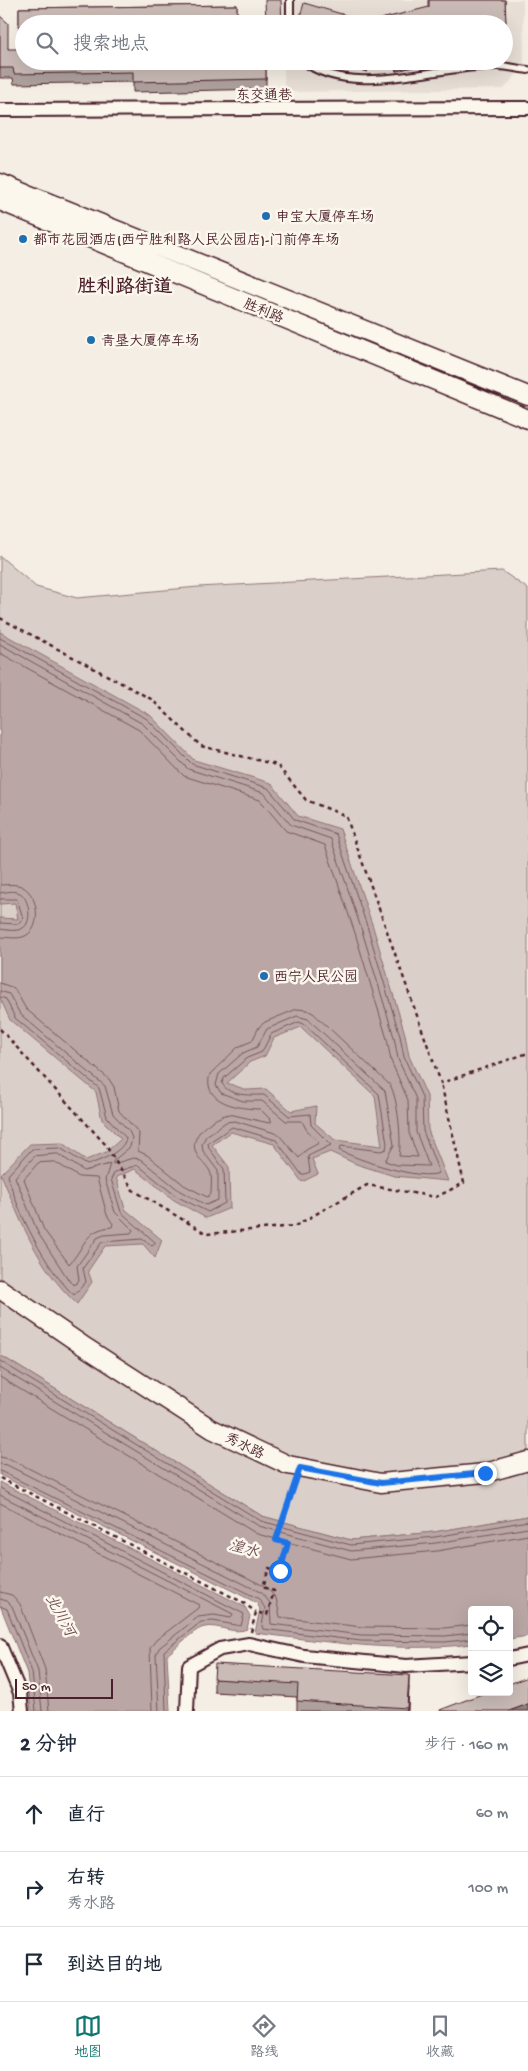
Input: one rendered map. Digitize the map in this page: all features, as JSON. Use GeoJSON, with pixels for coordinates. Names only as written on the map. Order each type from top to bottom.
{"type":"FeatureCollection","features":[{"type":"Feature","properties":{"kind":"main road","name":"胜利路"},"geometry":{"type":"LineString","coordinates":[[0,183],[528,396]]}},
{"type":"Feature","properties":{"kind":"main road","name":"胜利路"},"geometry":{"type":"LineString","coordinates":[[0,201],[528,419]]}},
{"type":"Feature","properties":{"kind":"main road","name":"秀水路"},"geometry":{"type":"LineString","coordinates":[[0,1289],[82,1345],[212,1429],[288,1465],[381,1483],[485,1473],[528,1461]]}},
{"type":"Feature","properties":{"kind":"street","name":"东交通巷"},"geometry":{"type":"LineString","coordinates":[[0,110],[528,108]]}},
{"type":"Feature","properties":{"kind":"street"},"geometry":{"type":"LineString","coordinates":[[187,1711],[189,1666],[220,1649],[249,1644],[304,1656],[406,1666],[468,1662]]}},
{"type":"Feature","properties":{"kind":"street"},"geometry":{"type":"LineString","coordinates":[[0,1645],[20,1693],[22,1711]]}},
{"type":"Feature","properties":{"kind":"street"},"geometry":{"type":"LineString","coordinates":[[513,1658],[528,1655]]}},
{"type":"Feature","properties":{"kind":"lane"},"geometry":{"type":"LineString","coordinates":[[290,0],[290,15]]}},
{"type":"Feature","properties":{"kind":"lane"},"geometry":{"type":"LineString","coordinates":[[513,68],[528,70]]}},
{"type":"Feature","properties":{"kind":"lane"},"geometry":{"type":"LineString","coordinates":[[314,70],[355,79],[453,70]]}},
{"type":"Feature","properties":{"kind":"path"},"geometry":{"type":"LineString","coordinates":[[0,618],[151,699],[202,746],[277,765],[306,800],[346,816],[441,1083],[464,1182],[436,1197],[366,1185],[295,1226],[207,1234],[133,1190],[105,1144],[0,1029]]}},
{"type":"Feature","properties":{"kind":"path"},"geometry":{"type":"LineString","coordinates":[[441,1083],[528,1053]]}},
{"type":"Feature","properties":{"kind":"path"},"geometry":{"type":"LineString","coordinates":[[0,1478],[242,1602],[256,1612],[267,1615],[274,1591],[263,1588],[268,1568],[280,1571],[288,1543],[276,1540],[300,1468]]}},
{"type":"Feature","properties":{"kind":"path"},"geometry":{"type":"LineString","coordinates":[[251,1634],[256,1612]]}},
{"type":"Feature","properties":{"kind":"shaded area"},"geometry":{"type":"Polygon","coordinates":[[[283,0],[523,0],[524,65],[504,89],[284,92],[284,70],[513,70],[513,15],[283,15],[283,0]]]}},
{"type":"Feature","properties":{"kind":"shaded area","name":"西宁人民公园"},"geometry":{"type":"Polygon","coordinates":[[[0,556],[36,587],[77,598],[198,587],[502,571],[528,589],[528,1516],[434,1532],[351,1540],[262,1516],[0,1355],[0,556]]]}},
{"type":"Feature","properties":{"kind":"water"},"geometry":{"type":"Polygon","coordinates":[[[0,632],[150,715],[194,760],[271,783],[298,816],[340,829],[373,927],[405,1034],[409,1056],[427,1096],[428,1130],[448,1181],[394,1176],[356,1164],[330,1152],[312,1159],[318,1174],[302,1182],[274,1144],[231,1132],[212,1145],[229,1167],[230,1208],[206,1218],[174,1200],[135,1169],[116,1177],[125,1209],[162,1240],[155,1258],[143,1244],[105,1246],[88,1271],[92,1282],[77,1304],[63,1290],[41,1260],[1,1174],[30,1144],[62,1143],[86,1160],[106,1152],[121,1139],[102,1120],[96,1092],[10,1020],[0,998],[0,918],[18,919],[15,903],[0,904],[0,632]],[[301,1027],[274,1038],[265,1056],[250,1062],[227,1083],[247,1090],[266,1089],[291,1111],[316,1106],[315,1123],[335,1140],[382,1146],[375,1096],[301,1027]]]}},
{"type":"Feature","properties":{"kind":"water","name":"湟水"},"geometry":{"type":"Polygon","coordinates":[[[0,1355],[262,1516],[351,1540],[434,1532],[528,1516],[528,1636],[513,1638],[513,1606],[468,1606],[468,1644],[391,1647],[255,1633],[260,1609],[257,1603],[0,1475],[0,1355]]]}},
{"type":"Feature","properties":{"kind":"water","name":"北川河"},"geometry":{"type":"Polygon","coordinates":[[[0,1482],[245,1607],[250,1616],[247,1629],[237,1631],[210,1626],[201,1628],[191,1634],[167,1655],[170,1711],[31,1711],[27,1673],[0,1605],[0,1482]]]}},
{"type":"Feature","properties":{"kind":"building"},"geometry":{"type":"Polygon","coordinates":[[[265,0],[281,0],[282,15],[266,15],[265,0]]]}},
{"type":"Feature","properties":{"kind":"building"},"geometry":{"type":"Polygon","coordinates":[[[429,0],[505,0],[506,15],[397,15],[429,7],[429,0]]]}},
{"type":"Feature","properties":{"kind":"building"},"geometry":{"type":"Polygon","coordinates":[[[304,3],[345,15],[301,15],[304,3]]]}},
{"type":"Feature","properties":{"kind":"building"},"geometry":{"type":"Polygon","coordinates":[[[237,5],[237,15],[19,15],[19,8],[237,5]]]}},
{"type":"Feature","properties":{"kind":"building"},"geometry":{"type":"Polygon","coordinates":[[[0,16],[8,23],[8,49],[15,49],[15,70],[266,70],[266,79],[133,82],[133,72],[14,74],[13,68],[0,68],[0,16]]]}},
{"type":"Feature","properties":{"kind":"building"},"geometry":{"type":"Polygon","coordinates":[[[215,1664],[409,1675],[407,1708],[297,1701],[298,1684],[214,1679],[215,1664]]]}},
{"type":"Feature","properties":{"kind":"building"},"geometry":{"type":"Polygon","coordinates":[[[528,1677],[528,1704],[509,1711],[440,1711],[477,1696],[513,1696],[513,1683],[528,1677]]]}},
{"type":"Feature","properties":{"kind":"place","name":"申宝大厦停车场"},"geometry":{"type":"Point","coordinates":[266,216]}},
{"type":"Feature","properties":{"kind":"place","name":"都市花园酒店(西宁胜利路人民公园店)-门前停车场"},"geometry":{"type":"Point","coordinates":[23,239]}},
{"type":"Feature","properties":{"kind":"place","name":"青垦大厦停车场"},"geometry":{"type":"Point","coordinates":[91,340]}},
{"type":"Feature","properties":{"kind":"place","name":"西宁人民公园"},"geometry":{"type":"Point","coordinates":[264,976]}},
{"type":"Feature","properties":{"kind":"district","name":"胜利路街道"},"geometry":{"type":"Point","coordinates":[125,285]}},
{"type":"Feature","properties":{"kind":"route"},"geometry":{"type":"LineString","coordinates":[[280,1571],[288,1543],[276,1540],[300,1468],[381,1483],[485,1473]]}}]}
